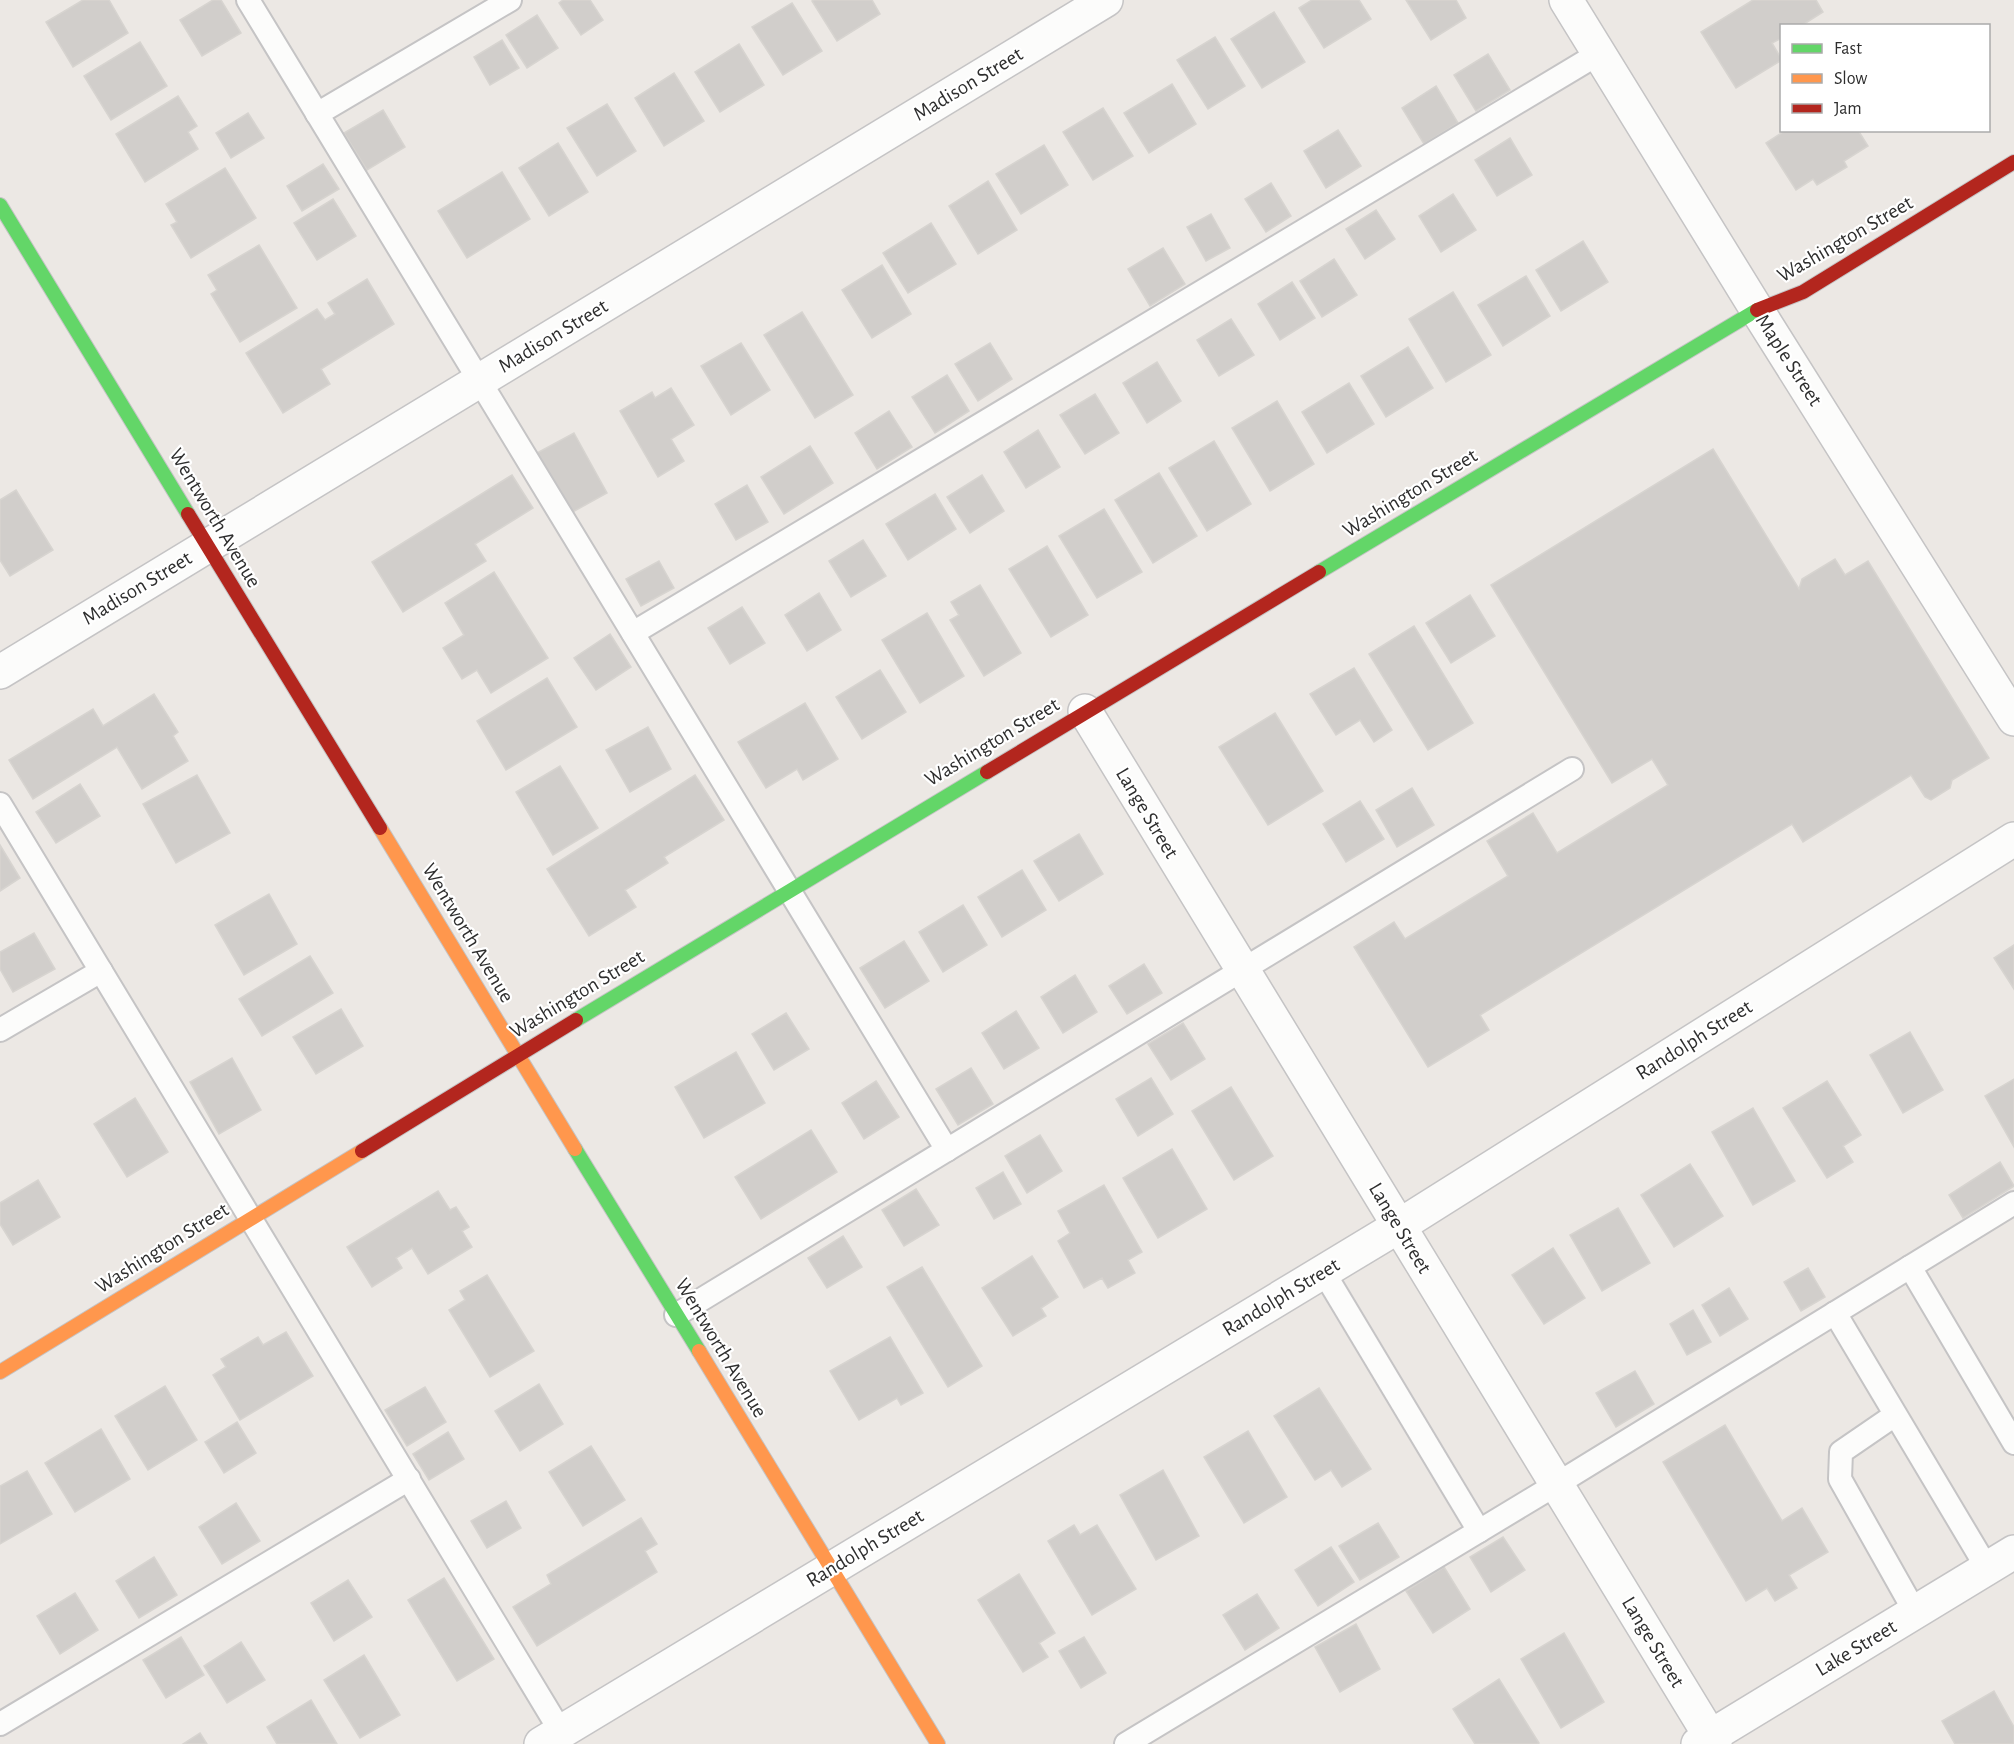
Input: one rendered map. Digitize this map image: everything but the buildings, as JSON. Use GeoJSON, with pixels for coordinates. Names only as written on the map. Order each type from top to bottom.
{"type":"FeatureCollection","features":[{"type":"Feature","properties":{"kind":"street","name":"Madison Street"},"geometry":{"type":"LineString","coordinates":[[0,672],[1106,0]]}},
{"type":"Feature","properties":{"kind":"street","name":"Maple Street"},"geometry":{"type":"LineString","coordinates":[[1566,0],[1757,310],[2014,719]]}},
{"type":"Feature","properties":{"kind":"street","name":"Washington Street"},"geometry":{"type":"LineString","coordinates":[[0,1372],[518,1054],[1085,711],[1757,310],[1803,292],[2014,162]]}},
{"type":"Feature","properties":{"kind":"street","name":"Wentworth Avenue"},"geometry":{"type":"LineString","coordinates":[[0,205],[938,1744]]}},
{"type":"Feature","properties":{"kind":"street","name":"Lange Street"},"geometry":{"type":"LineString","coordinates":[[1085,711],[1557,1484],[1708,1741]]}},
{"type":"Feature","properties":{"kind":"street","name":"Randolph Street"},"geometry":{"type":"LineString","coordinates":[[551,1738],[1399,1226],[2014,839]]}},
{"type":"Feature","properties":{"kind":"street","name":"Lake Street"},"geometry":{"type":"LineString","coordinates":[[1708,1741],[2000,1560]]}},
{"type":"Feature","properties":{"kind":"lane"},"geometry":{"type":"LineString","coordinates":[[248,0],[947,1150]]}},
{"type":"Feature","properties":{"kind":"lane"},"geometry":{"type":"LineString","coordinates":[[317,114],[510,0]]}},
{"type":"Feature","properties":{"kind":"lane"},"geometry":{"type":"LineString","coordinates":[[633,633],[1598,54]]}},
{"type":"Feature","properties":{"kind":"lane"},"geometry":{"type":"LineString","coordinates":[[676,1316],[1572,769]]}},
{"type":"Feature","properties":{"kind":"lane"},"geometry":{"type":"LineString","coordinates":[[0,804],[408,1479],[551,1738]]}},
{"type":"Feature","properties":{"kind":"lane"},"geometry":{"type":"LineString","coordinates":[[0,1030],[101,971]]}},
{"type":"Feature","properties":{"kind":"lane"},"geometry":{"type":"LineString","coordinates":[[1126,1744],[1557,1484],[2014,1203]]}},
{"type":"Feature","properties":{"kind":"lane"},"geometry":{"type":"LineString","coordinates":[[1910,1267],[2014,1443]]}},
{"type":"Feature","properties":{"kind":"lane"},"geometry":{"type":"LineString","coordinates":[[1323,1271],[1479,1531]]}},
{"type":"Feature","properties":{"kind":"lane"},"geometry":{"type":"LineString","coordinates":[[1835,1313],[1895,1415],[2000,1560]]}},
{"type":"Feature","properties":{"kind":"lane"},"geometry":{"type":"LineString","coordinates":[[1895,1415],[1841,1452],[1840,1479],[1915,1612]]}},
{"type":"Feature","properties":{"kind":"lane"},"geometry":{"type":"LineString","coordinates":[[0,1724],[408,1479]]}},
{"type":"Feature","properties":{"kind":"traffic: fast"},"geometry":{"type":"LineString","coordinates":[[0,205],[188,514]]}},
{"type":"Feature","properties":{"kind":"traffic: fast"},"geometry":{"type":"LineString","coordinates":[[1319,572],[1757,310]]}},
{"type":"Feature","properties":{"kind":"traffic: fast"},"geometry":{"type":"LineString","coordinates":[[576,1020],[987,772]]}},
{"type":"Feature","properties":{"kind":"traffic: fast"},"geometry":{"type":"LineString","coordinates":[[575,1149],[699,1351]]}},
{"type":"Feature","properties":{"kind":"traffic: slow"},"geometry":{"type":"LineString","coordinates":[[380,828],[575,1149]]}},
{"type":"Feature","properties":{"kind":"traffic: slow"},"geometry":{"type":"LineString","coordinates":[[0,1372],[362,1151]]}},
{"type":"Feature","properties":{"kind":"traffic: slow"},"geometry":{"type":"LineString","coordinates":[[699,1351],[938,1744]]}},
{"type":"Feature","properties":{"kind":"traffic: jam"},"geometry":{"type":"LineString","coordinates":[[1757,310],[1803,292],[2014,162]]}},
{"type":"Feature","properties":{"kind":"traffic: jam"},"geometry":{"type":"LineString","coordinates":[[188,514],[380,828]]}},
{"type":"Feature","properties":{"kind":"traffic: jam"},"geometry":{"type":"LineString","coordinates":[[987,772],[1319,572]]}},
{"type":"Feature","properties":{"kind":"traffic: jam"},"geometry":{"type":"LineString","coordinates":[[362,1151],[576,1020]]}}]}
